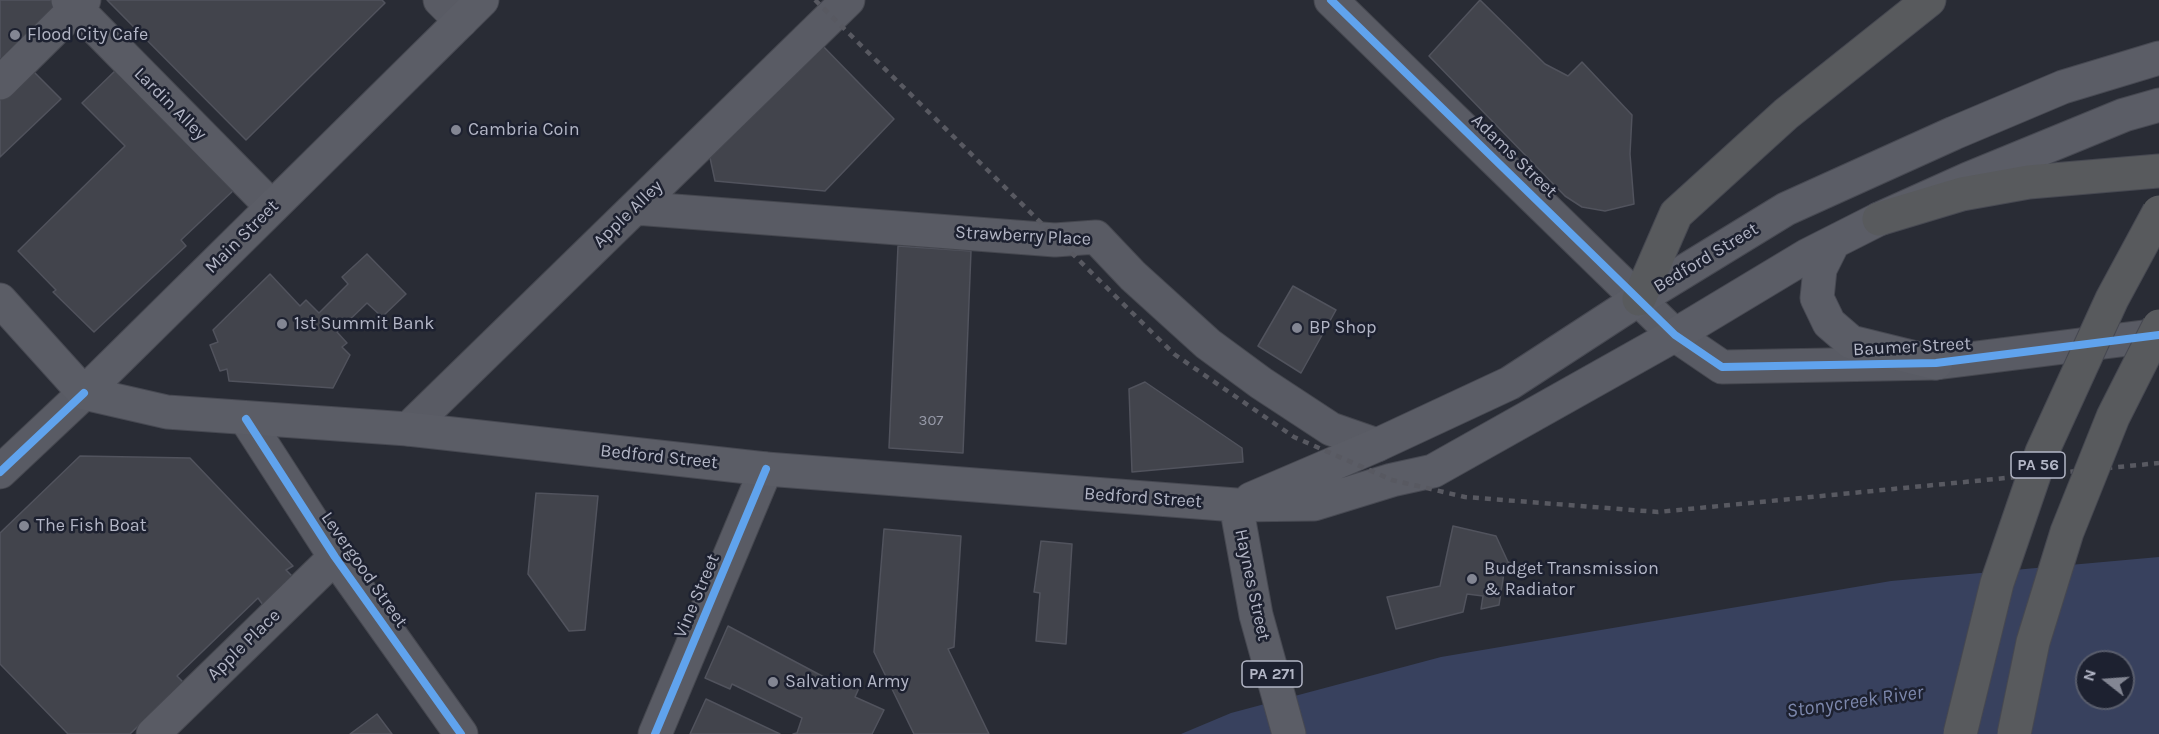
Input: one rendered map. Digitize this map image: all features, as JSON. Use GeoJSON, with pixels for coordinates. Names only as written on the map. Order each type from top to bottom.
{"type":"FeatureCollection","features":[{"type":"Feature","properties":{"kind":"highway"},"geometry":{"type":"LineString","coordinates":[[1639,298],[1676,214],[1786,114],[1929,0]]}},
{"type":"Feature","properties":{"kind":"highway"},"geometry":{"type":"LineString","coordinates":[[1879,219],[1962,194],[2029,182],[2159,171]]}},
{"type":"Feature","properties":{"kind":"highway","name":"PA 56"},"geometry":{"type":"LineString","coordinates":[[1960,734],[1997,583],[2042,452],[2112,299],[2159,212]]}},
{"type":"Feature","properties":{"kind":"highway","name":"PA 56"},"geometry":{"type":"LineString","coordinates":[[2014,734],[2033,642],[2067,532],[2113,417],[2159,326]]}},
{"type":"Feature","properties":{"kind":"main road","name":"Main Street"},"geometry":{"type":"LineString","coordinates":[[84,393],[272,207],[461,7]]}},
{"type":"Feature","properties":{"kind":"main road","name":"Bedford Street"},"geometry":{"type":"LineString","coordinates":[[1236,505],[1377,446],[1510,383],[1639,298],[1786,209],[2063,87],[2159,58]]}},
{"type":"Feature","properties":{"kind":"main road","name":"Bedford Street"},"geometry":{"type":"LineString","coordinates":[[84,393],[167,412],[408,429],[766,469],[1236,505],[1314,504],[1392,480],[1433,471],[1879,219],[2124,115],[2159,105]]}},
{"type":"Feature","properties":{"kind":"main road"},"geometry":{"type":"LineString","coordinates":[[1833,243],[1820,268],[1817,298],[1829,323],[1851,342],[1936,363]]}},
{"type":"Feature","properties":{"kind":"main road"},"geometry":{"type":"LineString","coordinates":[[0,300],[84,393]]}},
{"type":"Feature","properties":{"kind":"main road","name":"Haynes Street"},"geometry":{"type":"LineString","coordinates":[[1236,505],[1256,615],[1289,734]]}},
{"type":"Feature","properties":{"kind":"street","name":"Apple Alley"},"geometry":{"type":"LineString","coordinates":[[408,429],[848,0]]}},
{"type":"Feature","properties":{"kind":"street","name":"Adams Street"},"geometry":{"type":"LineString","coordinates":[[1331,0],[1675,335]]}},
{"type":"Feature","properties":{"kind":"street"},"geometry":{"type":"LineString","coordinates":[[0,82],[76,3]]}},
{"type":"Feature","properties":{"kind":"street","name":"Lardin Alley"},"geometry":{"type":"LineString","coordinates":[[76,3],[272,207]]}},
{"type":"Feature","properties":{"kind":"street","name":"Strawberry Place"},"geometry":{"type":"LineString","coordinates":[[635,208],[1055,240],[1096,237],[1133,276],[1208,344],[1261,383],[1331,429],[1377,446]]}},
{"type":"Feature","properties":{"kind":"street","name":"Baumer Street"},"geometry":{"type":"LineString","coordinates":[[1675,335],[1722,367],[1936,363],[2159,335]]}},
{"type":"Feature","properties":{"kind":"street","name":"Main Street"},"geometry":{"type":"LineString","coordinates":[[0,472],[84,393]]}},
{"type":"Feature","properties":{"kind":"street","name":"Levergood Street"},"geometry":{"type":"LineString","coordinates":[[246,419],[335,557],[461,734]]}},
{"type":"Feature","properties":{"kind":"street","name":"Vine Street"},"geometry":{"type":"LineString","coordinates":[[655,734],[766,469]]}},
{"type":"Feature","properties":{"kind":"street","name":"Apple Place"},"geometry":{"type":"LineString","coordinates":[[153,734],[335,557]]}},
{"type":"Feature","properties":{"kind":"water","name":"Stonycreek River"},"geometry":{"type":"Polygon","coordinates":[[[2159,557],[2159,734],[1181,734],[1231,713],[1441,657],[1891,581],[2159,557]]]}},
{"type":"Feature","properties":{"kind":"building","name":"Flood City Cafe"},"geometry":{"type":"Polygon","coordinates":[[[0,0],[56,0],[62,6],[0,65],[0,0]]]}},
{"type":"Feature","properties":{"kind":"building"},"geometry":{"type":"Polygon","coordinates":[[[107,0],[382,0],[385,3],[246,140],[107,0]]]}},
{"type":"Feature","properties":{"kind":"building"},"geometry":{"type":"Polygon","coordinates":[[[1480,0],[1545,64],[1568,76],[1582,62],[1632,115],[1630,154],[1634,204],[1605,211],[1582,207],[1565,196],[1429,56],[1480,0]]]}},
{"type":"Feature","properties":{"kind":"building"},"geometry":{"type":"Polygon","coordinates":[[[819,42],[894,119],[825,191],[715,181],[709,153],[819,42]]]}},
{"type":"Feature","properties":{"kind":"building"},"geometry":{"type":"Polygon","coordinates":[[[30,68],[61,99],[0,157],[0,98],[30,68]]]}},
{"type":"Feature","properties":{"kind":"building"},"geometry":{"type":"Polygon","coordinates":[[[118,68],[236,188],[181,240],[186,246],[94,332],[53,292],[56,290],[18,251],[125,146],[82,103],[118,68]]]}},
{"type":"Feature","properties":{"kind":"building"},"geometry":{"type":"Polygon","coordinates":[[[898,246],[971,251],[963,453],[889,448],[898,246]]]}},
{"type":"Feature","properties":{"kind":"building","name":"1st Summit Bank"},"geometry":{"type":"Polygon","coordinates":[[[367,254],[406,294],[382,317],[367,303],[337,332],[347,343],[342,347],[350,355],[333,388],[229,381],[227,369],[220,371],[210,345],[218,342],[213,330],[270,274],[300,306],[306,300],[319,313],[348,284],[342,277],[367,254]]]}},
{"type":"Feature","properties":{"kind":"building","name":"BP Shop"},"geometry":{"type":"Polygon","coordinates":[[[1293,286],[1336,310],[1301,373],[1258,346],[1293,286]]]}},
{"type":"Feature","properties":{"kind":"building"},"geometry":{"type":"Polygon","coordinates":[[[1145,382],[1242,448],[1243,462],[1132,472],[1129,389],[1145,382]]]}},
{"type":"Feature","properties":{"kind":"building"},"geometry":{"type":"Polygon","coordinates":[[[80,456],[190,458],[293,566],[286,570],[292,576],[263,605],[258,598],[177,676],[183,682],[130,734],[68,734],[0,664],[0,533],[80,456]]]}},
{"type":"Feature","properties":{"kind":"building"},"geometry":{"type":"Polygon","coordinates":[[[536,493],[598,496],[585,630],[569,631],[528,574],[536,493]]]}},
{"type":"Feature","properties":{"kind":"building","name":"Budget Transmission & Radiator"},"geometry":{"type":"Polygon","coordinates":[[[1453,526],[1496,536],[1508,562],[1513,564],[1509,573],[1504,573],[1499,605],[1481,609],[1483,596],[1467,594],[1463,612],[1396,629],[1387,597],[1440,586],[1453,526]]]}},
{"type":"Feature","properties":{"kind":"building"},"geometry":{"type":"Polygon","coordinates":[[[884,529],[961,536],[954,647],[948,649],[989,734],[914,734],[874,652],[884,529]]]}},
{"type":"Feature","properties":{"kind":"building"},"geometry":{"type":"Polygon","coordinates":[[[1041,541],[1072,544],[1066,644],[1036,641],[1040,593],[1034,592],[1041,541]]]}},
{"type":"Feature","properties":{"kind":"building","name":"Salvation Army"},"geometry":{"type":"Polygon","coordinates":[[[728,626],[839,685],[840,680],[859,688],[855,697],[884,710],[872,734],[793,734],[797,733],[802,718],[732,684],[730,689],[705,678],[728,626]]]}},
{"type":"Feature","properties":{"kind":"building","name":"Salvation Army"},"geometry":{"type":"Polygon","coordinates":[[[706,699],[780,734],[690,734],[706,699]]]}},
{"type":"Feature","properties":{"kind":"building"},"geometry":{"type":"Polygon","coordinates":[[[377,714],[392,734],[350,734],[377,714]]]}},
{"type":"Feature","properties":{"kind":"railway"},"geometry":{"type":"LineString","coordinates":[[815,0],[1174,354],[1294,437],[1392,480],[1465,497],[1658,512],[2159,463]]}},
{"type":"Feature","properties":{"kind":"cycle path"},"geometry":{"type":"LineString","coordinates":[[1331,0],[1675,335],[1722,367],[1936,363],[2159,335]]}},
{"type":"Feature","properties":{"kind":"cycle path"},"geometry":{"type":"LineString","coordinates":[[0,472],[84,393]]}},
{"type":"Feature","properties":{"kind":"cycle path"},"geometry":{"type":"LineString","coordinates":[[246,419],[335,557],[461,734]]}},
{"type":"Feature","properties":{"kind":"cycle path"},"geometry":{"type":"LineString","coordinates":[[655,734],[766,469]]}},
{"type":"Feature","properties":{"kind":"place","name":"Flood City Cafe"},"geometry":{"type":"Point","coordinates":[15,35]}},
{"type":"Feature","properties":{"kind":"place","name":"Cambria Coin"},"geometry":{"type":"Point","coordinates":[456,130]}},
{"type":"Feature","properties":{"kind":"place","name":"1st Summit Bank"},"geometry":{"type":"Point","coordinates":[282,324]}},
{"type":"Feature","properties":{"kind":"place","name":"BP Shop"},"geometry":{"type":"Point","coordinates":[1297,328]}},
{"type":"Feature","properties":{"kind":"place","name":"The Fish Boat"},"geometry":{"type":"Point","coordinates":[24,526]}},
{"type":"Feature","properties":{"kind":"place","name":"Budget Transmission & Radiator"},"geometry":{"type":"Point","coordinates":[1472,579]}},
{"type":"Feature","properties":{"kind":"place","name":"Salvation Army"},"geometry":{"type":"Point","coordinates":[773,682]}}]}
